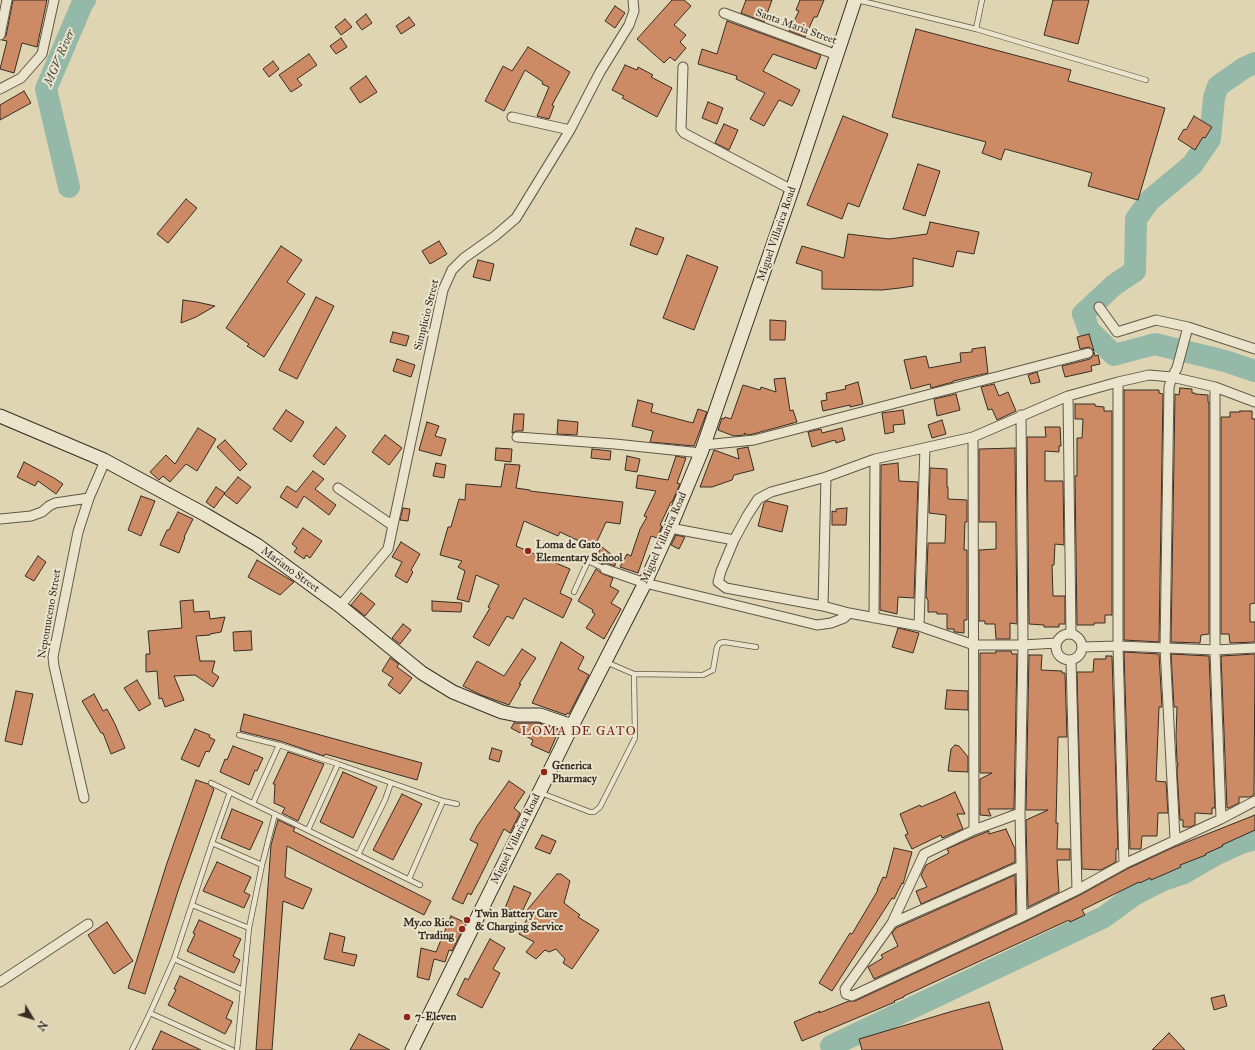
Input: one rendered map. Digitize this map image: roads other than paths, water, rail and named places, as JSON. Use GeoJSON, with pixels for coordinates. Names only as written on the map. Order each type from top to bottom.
{"type":"FeatureCollection","features":[{"type":"Feature","properties":{"kind":"main road","name":"Miguel Villarica Road"},"geometry":{"type":"LineString","coordinates":[[412,1050],[604,661],[645,583],[670,528],[702,449],[792,190],[855,0]]}},
{"type":"Feature","properties":{"kind":"main road","name":"Mariano Street"},"geometry":{"type":"LineString","coordinates":[[0,416],[104,460],[206,515],[256,545],[340,606],[422,673],[453,692],[502,712],[517,715],[540,715],[572,726]]}},
{"type":"Feature","properties":{"kind":"street"},"geometry":{"type":"LineString","coordinates":[[0,34],[7,0]]}},
{"type":"Feature","properties":{"kind":"street"},"geometry":{"type":"LineString","coordinates":[[0,89],[21,78],[42,54],[54,0]]}},
{"type":"Feature","properties":{"kind":"street","name":"Simplicio Street"},"geometry":{"type":"LineString","coordinates":[[340,606],[388,549],[443,290],[452,270],[464,258],[495,236],[516,218],[570,130],[600,72],[629,25],[634,11],[633,0]]}},
{"type":"Feature","properties":{"kind":"street","name":"Santa Maria Street"},"geometry":{"type":"LineString","coordinates":[[724,13],[837,55]]}},
{"type":"Feature","properties":{"kind":"street"},"geometry":{"type":"LineString","coordinates":[[683,67],[681,129],[684,133],[792,190]]}},
{"type":"Feature","properties":{"kind":"street"},"geometry":{"type":"LineString","coordinates":[[512,116],[570,130]]}},
{"type":"Feature","properties":{"kind":"street"},"geometry":{"type":"LineString","coordinates":[[1098,307],[1117,332],[1156,320],[1188,327],[1255,349]]}},
{"type":"Feature","properties":{"kind":"street"},"geometry":{"type":"LineString","coordinates":[[1176,839],[1165,648],[1169,387],[1177,368],[1188,327]]}},
{"type":"Feature","properties":{"kind":"street"},"geometry":{"type":"LineString","coordinates":[[517,437],[702,449],[754,440],[1088,353]]}},
{"type":"Feature","properties":{"kind":"street"},"geometry":{"type":"LineString","coordinates":[[1082,647],[1078,639],[1071,634],[1062,636],[1056,643],[974,645],[919,626],[726,588],[718,582],[720,571],[747,516],[758,499],[771,492],[826,477],[875,459],[973,437],[1020,415],[1068,396],[1149,375],[1172,377],[1215,386],[1255,402]]}},
{"type":"Feature","properties":{"kind":"street"},"geometry":{"type":"LineString","coordinates":[[1118,382],[1118,646],[1124,864]]}},
{"type":"Feature","properties":{"kind":"street"},"geometry":{"type":"LineString","coordinates":[[1215,386],[1215,650],[1221,819]]}},
{"type":"Feature","properties":{"kind":"street"},"geometry":{"type":"LineString","coordinates":[[1068,396],[1071,634]]}},
{"type":"Feature","properties":{"kind":"street"},"geometry":{"type":"LineString","coordinates":[[1020,415],[1022,645],[1020,813],[1022,917]]}},
{"type":"Feature","properties":{"kind":"street"},"geometry":{"type":"LineString","coordinates":[[973,437],[974,830]]}},
{"type":"Feature","properties":{"kind":"street"},"geometry":{"type":"LineString","coordinates":[[919,626],[925,448]]}},
{"type":"Feature","properties":{"kind":"street"},"geometry":{"type":"LineString","coordinates":[[874,618],[875,459]]}},
{"type":"Feature","properties":{"kind":"street","name":"Nepomuceno Street"},"geometry":{"type":"LineString","coordinates":[[84,798],[53,657],[78,532],[89,498],[104,460]]}},
{"type":"Feature","properties":{"kind":"street"},"geometry":{"type":"LineString","coordinates":[[823,606],[826,477]]}},
{"type":"Feature","properties":{"kind":"street"},"geometry":{"type":"LineString","coordinates":[[338,488],[392,525]]}},
{"type":"Feature","properties":{"kind":"street"},"geometry":{"type":"LineString","coordinates":[[0,519],[31,516],[42,512],[55,503],[89,498]]}},
{"type":"Feature","properties":{"kind":"street"},"geometry":{"type":"LineString","coordinates":[[670,528],[734,540]]}},
{"type":"Feature","properties":{"kind":"street"},"geometry":{"type":"LineString","coordinates":[[605,569],[645,583],[817,625],[831,623],[844,618],[849,613]]}},
{"type":"Feature","properties":{"kind":"street"},"geometry":{"type":"LineString","coordinates":[[1056,643],[1059,656],[1066,660],[1071,660],[1078,656],[1082,647]]}},
{"type":"Feature","properties":{"kind":"street"},"geometry":{"type":"LineString","coordinates":[[1082,647],[1118,646],[1215,650],[1255,648]]}},
{"type":"Feature","properties":{"kind":"street"},"geometry":{"type":"LineString","coordinates":[[1071,660],[1077,890]]}},
{"type":"Feature","properties":{"kind":"street"},"geometry":{"type":"LineString","coordinates":[[1020,813],[974,830],[924,854],[892,923],[845,989],[846,994],[852,996],[1022,917],[1077,890],[1124,864],[1221,819],[1255,801]]}},
{"type":"Feature","properties":{"kind":"street"},"geometry":{"type":"LineString","coordinates":[[892,923],[1021,866]]}},
{"type":"Feature","properties":{"kind":"street"},"geometry":{"type":"LineString","coordinates":[[0,982],[88,924]]}},
{"type":"Feature","properties":{"kind":"lane"},"geometry":{"type":"LineString","coordinates":[[855,0],[976,28],[1146,80]]}},
{"type":"Feature","properties":{"kind":"lane"},"geometry":{"type":"LineString","coordinates":[[976,28],[982,0]]}},
{"type":"Feature","properties":{"kind":"lane"},"geometry":{"type":"LineString","coordinates":[[574,592],[588,561],[605,569]]}},
{"type":"Feature","properties":{"kind":"lane"},"geometry":{"type":"LineString","coordinates":[[604,661],[634,674],[703,675],[713,670],[717,647],[720,643],[724,642],[756,647]]}},
{"type":"Feature","properties":{"kind":"lane"},"geometry":{"type":"LineString","coordinates":[[539,793],[590,812],[594,812],[600,808],[635,738],[634,674]]}},
{"type":"Feature","properties":{"kind":"lane"},"geometry":{"type":"LineString","coordinates":[[239,735],[279,745],[443,801],[457,804]]}},
{"type":"Feature","properties":{"kind":"lane"},"geometry":{"type":"LineString","coordinates":[[252,803],[279,745]]}},
{"type":"Feature","properties":{"kind":"lane"},"geometry":{"type":"LineString","coordinates":[[308,830],[338,764]]}},
{"type":"Feature","properties":{"kind":"lane"},"geometry":{"type":"LineString","coordinates":[[211,782],[420,885]]}},
{"type":"Feature","properties":{"kind":"lane"},"geometry":{"type":"LineString","coordinates":[[358,855],[385,800],[391,783]]}},
{"type":"Feature","properties":{"kind":"lane"},"geometry":{"type":"LineString","coordinates":[[132,1050],[174,959],[230,792]]}},
{"type":"Feature","properties":{"kind":"lane"},"geometry":{"type":"LineString","coordinates":[[409,880],[443,801]]}},
{"type":"Feature","properties":{"kind":"lane"},"geometry":{"type":"LineString","coordinates":[[237,1050],[249,928],[262,865],[275,814]]}},
{"type":"Feature","properties":{"kind":"lane"},"geometry":{"type":"LineString","coordinates":[[212,843],[262,865]]}},
{"type":"Feature","properties":{"kind":"lane"},"geometry":{"type":"LineString","coordinates":[[192,905],[249,928]]}},
{"type":"Feature","properties":{"kind":"lane"},"geometry":{"type":"LineString","coordinates":[[174,959],[243,990]]}},
{"type":"Feature","properties":{"kind":"lane"},"geometry":{"type":"LineString","coordinates":[[150,1013],[232,1050]]}},
{"type":"Feature","properties":{"kind":"waterway","name":"MGV River"},"geometry":{"type":"LineString","coordinates":[[69,187],[46,89],[85,0]]}},
{"type":"Feature","properties":{"kind":"waterway"},"geometry":{"type":"LineString","coordinates":[[1255,63],[1244,68],[1218,86],[1214,98],[1210,139],[1192,165],[1150,200],[1136,219],[1135,271],[1114,285],[1083,314],[1089,330],[1114,355],[1155,344],[1225,361],[1255,371]]}},
{"type":"Feature","properties":{"kind":"waterway"},"geometry":{"type":"LineString","coordinates":[[832,1050],[831,1046],[1104,917],[1134,895],[1163,880],[1184,873],[1215,855],[1241,843],[1255,839]]}},
{"type":"Feature","properties":{"kind":"place","name":"Loma de Gato Elementary School"},"geometry":{"type":"Point","coordinates":[528,551]}},
{"type":"Feature","properties":{"kind":"place","name":"Generica Pharmacy"},"geometry":{"type":"Point","coordinates":[544,772]}},
{"type":"Feature","properties":{"kind":"place","name":"Twin Battery Care & Charging Service"},"geometry":{"type":"Point","coordinates":[467,920]}},
{"type":"Feature","properties":{"kind":"place","name":"My.co Rice Trading"},"geometry":{"type":"Point","coordinates":[462,929]}},
{"type":"Feature","properties":{"kind":"place","name":"7-Eleven"},"geometry":{"type":"Point","coordinates":[407,1017]}},
{"type":"Feature","properties":{"kind":"district","name":"LOMA DE GATO"},"geometry":{"type":"Point","coordinates":[579,732]}}]}
